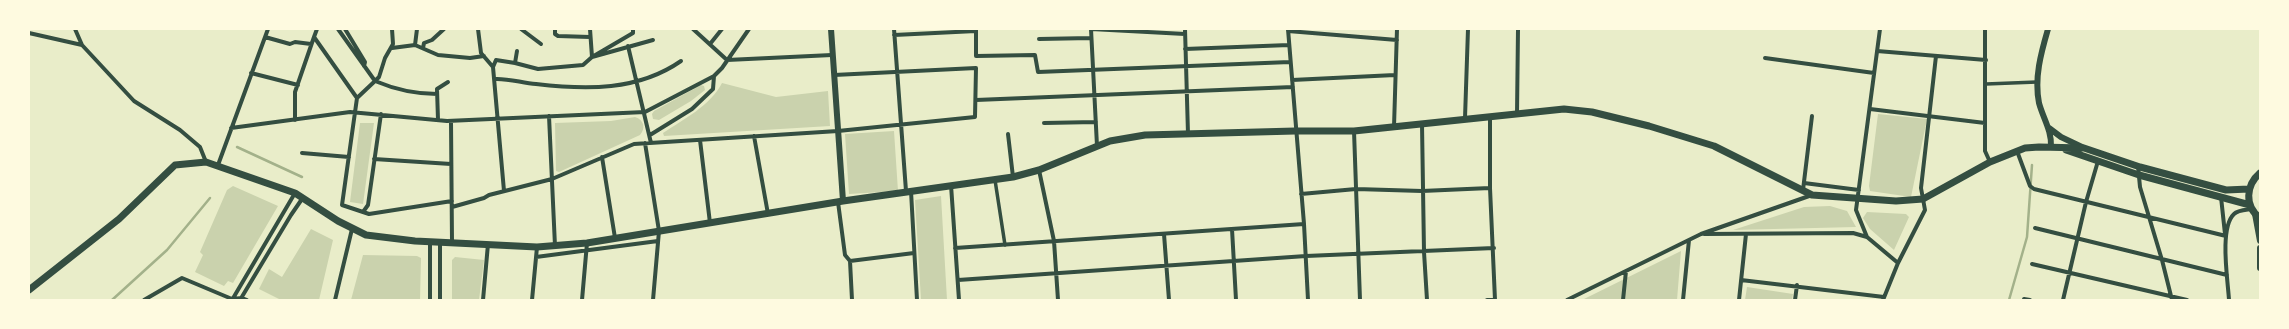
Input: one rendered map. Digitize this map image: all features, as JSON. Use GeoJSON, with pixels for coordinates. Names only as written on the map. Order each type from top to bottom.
{"type":"FeatureCollection","features":[{"type":"Feature","properties":{"kind":"main road"},"geometry":{"type":"LineString","coordinates":[[29,290],[119,219],[175,165],[206,162],[294,193],[352,229],[366,235],[384,238],[537,247],[587,243],[841,201],[1013,177],[1039,170],[1110,141],[1145,135],[1295,130],[1354,131],[1564,108],[1592,112],[1649,126],[1714,146],[1803,187],[1812,195],[1905,202],[1923,199],[1990,162],[2017,151],[2025,148],[2051,147],[2084,148],[2138,166],[2226,190],[2249,189]]}},
{"type":"Feature","properties":{"kind":"main road"},"geometry":{"type":"LineString","coordinates":[[2061,148],[2139,174],[2221,196],[2254,212]]}},
{"type":"Feature","properties":{"kind":"main road"},"geometry":{"type":"LineString","coordinates":[[2254,212],[2249,189],[2254,177],[2260,173]]}},
{"type":"Feature","properties":{"kind":"street"},"geometry":{"type":"LineString","coordinates":[[75,29],[82,45],[134,101],[180,130],[200,147],[206,162]]}},
{"type":"Feature","properties":{"kind":"street"},"geometry":{"type":"LineString","coordinates":[[218,165],[268,29]]}},
{"type":"Feature","properties":{"kind":"street"},"geometry":{"type":"LineString","coordinates":[[295,120],[298,85],[317,29]]}},
{"type":"Feature","properties":{"kind":"street"},"geometry":{"type":"LineString","coordinates":[[338,29],[375,80],[386,86],[423,94],[437,94]]}},
{"type":"Feature","properties":{"kind":"street"},"geometry":{"type":"LineString","coordinates":[[345,29],[359,49],[365,62],[364,66]]}},
{"type":"Feature","properties":{"kind":"street"},"geometry":{"type":"LineString","coordinates":[[392,29],[392,48],[385,58],[379,77],[357,98],[342,205],[369,214],[452,201]]}},
{"type":"Feature","properties":{"kind":"street"},"geometry":{"type":"LineString","coordinates":[[415,45],[417,29]]}},
{"type":"Feature","properties":{"kind":"street"},"geometry":{"type":"LineString","coordinates":[[423,48],[424,43],[432,40],[444,29]]}},
{"type":"Feature","properties":{"kind":"street"},"geometry":{"type":"LineString","coordinates":[[478,29],[481,53],[493,67]]}},
{"type":"Feature","properties":{"kind":"street"},"geometry":{"type":"LineString","coordinates":[[521,29],[541,44]]}},
{"type":"Feature","properties":{"kind":"street"},"geometry":{"type":"LineString","coordinates":[[555,29],[555,34],[558,36],[590,37]]}},
{"type":"Feature","properties":{"kind":"street"},"geometry":{"type":"LineString","coordinates":[[590,29],[592,57]]}},
{"type":"Feature","properties":{"kind":"street"},"geometry":{"type":"LineString","coordinates":[[504,191],[493,67],[496,60],[538,69],[583,65],[592,57],[626,39],[633,33],[633,29]]}},
{"type":"Feature","properties":{"kind":"street"},"geometry":{"type":"LineString","coordinates":[[710,44],[722,29]]}},
{"type":"Feature","properties":{"kind":"street"},"geometry":{"type":"LineString","coordinates":[[231,128],[354,112],[451,121],[645,112],[714,76],[728,60],[749,29]]}},
{"type":"Feature","properties":{"kind":"street"},"geometry":{"type":"LineString","coordinates":[[830,29],[838,131],[844,255],[850,261],[852,300]]}},
{"type":"Feature","properties":{"kind":"street"},"geometry":{"type":"LineString","coordinates":[[894,29],[917,300]]}},
{"type":"Feature","properties":{"kind":"street"},"geometry":{"type":"LineString","coordinates":[[1097,146],[1091,29],[1185,31],[1188,134]]}},
{"type":"Feature","properties":{"kind":"street"},"geometry":{"type":"LineString","coordinates":[[1394,127],[1397,29]]}},
{"type":"Feature","properties":{"kind":"street"},"geometry":{"type":"LineString","coordinates":[[1465,118],[1468,29]]}},
{"type":"Feature","properties":{"kind":"street"},"geometry":{"type":"LineString","coordinates":[[1517,114],[1518,29]]}},
{"type":"Feature","properties":{"kind":"street"},"geometry":{"type":"LineString","coordinates":[[1867,237],[1856,210],[1880,29]]}},
{"type":"Feature","properties":{"kind":"street"},"geometry":{"type":"LineString","coordinates":[[1985,29],[1985,151],[1990,162]]}},
{"type":"Feature","properties":{"kind":"street"},"geometry":{"type":"LineString","coordinates":[[2048,29],[2037,82],[2040,103],[2052,138],[2051,147]]}},
{"type":"Feature","properties":{"kind":"street"},"geometry":{"type":"LineString","coordinates":[[695,30],[728,60],[832,55]]}},
{"type":"Feature","properties":{"kind":"street"},"geometry":{"type":"LineString","coordinates":[[894,35],[976,30],[976,56],[1035,55],[1038,72],[1290,62]]}},
{"type":"Feature","properties":{"kind":"street"},"geometry":{"type":"LineString","coordinates":[[1308,300],[1304,224],[1295,130],[1288,30],[1397,40]]}},
{"type":"Feature","properties":{"kind":"street"},"geometry":{"type":"LineString","coordinates":[[29,33],[82,45]]}},
{"type":"Feature","properties":{"kind":"street"},"geometry":{"type":"LineString","coordinates":[[265,37],[290,44],[294,42],[311,44]]}},
{"type":"Feature","properties":{"kind":"street"},"geometry":{"type":"LineString","coordinates":[[314,37],[357,98]]}},
{"type":"Feature","properties":{"kind":"street"},"geometry":{"type":"LineString","coordinates":[[1039,38],[1091,38]]}},
{"type":"Feature","properties":{"kind":"street"},"geometry":{"type":"LineString","coordinates":[[592,57],[653,40]]}},
{"type":"Feature","properties":{"kind":"street"},"geometry":{"type":"LineString","coordinates":[[392,48],[415,45],[438,55],[470,58],[484,56]]}},
{"type":"Feature","properties":{"kind":"street"},"geometry":{"type":"LineString","coordinates":[[1185,49],[1289,45]]}},
{"type":"Feature","properties":{"kind":"street"},"geometry":{"type":"LineString","coordinates":[[628,46],[645,112],[651,143]]}},
{"type":"Feature","properties":{"kind":"street"},"geometry":{"type":"LineString","coordinates":[[515,63],[517,51]]}},
{"type":"Feature","properties":{"kind":"street"},"geometry":{"type":"LineString","coordinates":[[1877,51],[1986,60]]}},
{"type":"Feature","properties":{"kind":"street"},"geometry":{"type":"LineString","coordinates":[[1741,280],[1797,285],[1884,298],[1898,263],[1925,210],[1921,188],[1936,56]]}},
{"type":"Feature","properties":{"kind":"street"},"geometry":{"type":"LineString","coordinates":[[1765,58],[1874,73]]}},
{"type":"Feature","properties":{"kind":"street"},"geometry":{"type":"LineString","coordinates":[[494,79],[505,78],[552,86],[585,88],[606,87],[637,82],[667,70],[681,61]]}},
{"type":"Feature","properties":{"kind":"street"},"geometry":{"type":"LineString","coordinates":[[452,207],[484,198],[488,195],[552,179],[634,144],[838,131],[975,117],[976,68],[834,75]]}},
{"type":"Feature","properties":{"kind":"street"},"geometry":{"type":"LineString","coordinates":[[251,73],[298,85]]}},
{"type":"Feature","properties":{"kind":"street"},"geometry":{"type":"LineString","coordinates":[[1292,80],[1396,75]]}},
{"type":"Feature","properties":{"kind":"street"},"geometry":{"type":"LineString","coordinates":[[650,135],[692,109],[713,90],[714,76]]}},
{"type":"Feature","properties":{"kind":"street"},"geometry":{"type":"LineString","coordinates":[[438,120],[437,89],[448,82]]}},
{"type":"Feature","properties":{"kind":"street"},"geometry":{"type":"LineString","coordinates":[[1986,84],[2037,82]]}},
{"type":"Feature","properties":{"kind":"street"},"geometry":{"type":"LineString","coordinates":[[976,100],[1293,87]]}},
{"type":"Feature","properties":{"kind":"street"},"geometry":{"type":"LineString","coordinates":[[1870,109],[1985,123]]}},
{"type":"Feature","properties":{"kind":"street"},"geometry":{"type":"LineString","coordinates":[[363,212],[368,205],[381,114]]}},
{"type":"Feature","properties":{"kind":"street"},"geometry":{"type":"LineString","coordinates":[[549,116],[555,246]]}},
{"type":"Feature","properties":{"kind":"street"},"geometry":{"type":"LineString","coordinates":[[1812,116],[1803,187],[1859,190]]}},
{"type":"Feature","properties":{"kind":"street"},"geometry":{"type":"LineString","coordinates":[[1488,300],[1495,300],[1494,248],[1490,188],[1490,117]]}},
{"type":"Feature","properties":{"kind":"street"},"geometry":{"type":"LineString","coordinates":[[451,121],[452,242]]}},
{"type":"Feature","properties":{"kind":"street"},"geometry":{"type":"LineString","coordinates":[[1044,123],[1096,122]]}},
{"type":"Feature","properties":{"kind":"street"},"geometry":{"type":"LineString","coordinates":[[1422,124],[1424,252],[1428,300]]}},
{"type":"Feature","properties":{"kind":"street"},"geometry":{"type":"LineString","coordinates":[[2048,127],[2061,137],[2084,148]]}},
{"type":"Feature","properties":{"kind":"street"},"geometry":{"type":"LineString","coordinates":[[1354,131],[1360,300]]}},
{"type":"Feature","properties":{"kind":"street"},"geometry":{"type":"LineString","coordinates":[[1008,134],[1013,177]]}},
{"type":"Feature","properties":{"kind":"street"},"geometry":{"type":"LineString","coordinates":[[754,136],[768,214]]}},
{"type":"Feature","properties":{"kind":"street"},"geometry":{"type":"LineString","coordinates":[[700,140],[710,223]]}},
{"type":"Feature","properties":{"kind":"street"},"geometry":{"type":"LineString","coordinates":[[645,143],[659,231],[653,300]]}},
{"type":"Feature","properties":{"kind":"street"},"geometry":{"type":"LineString","coordinates":[[2017,151],[2030,186],[2148,218],[2226,236]]}},
{"type":"Feature","properties":{"kind":"street"},"geometry":{"type":"LineString","coordinates":[[302,153],[349,157]]}},
{"type":"Feature","properties":{"kind":"street"},"geometry":{"type":"LineString","coordinates":[[602,157],[614,238]]}},
{"type":"Feature","properties":{"kind":"street"},"geometry":{"type":"LineString","coordinates":[[374,159],[452,164]]}},
{"type":"Feature","properties":{"kind":"street"},"geometry":{"type":"LineString","coordinates":[[2063,300],[2079,238],[2086,202],[2098,161]]}},
{"type":"Feature","properties":{"kind":"street"},"geometry":{"type":"LineString","coordinates":[[2138,166],[2140,187],[2172,298]]}},
{"type":"Feature","properties":{"kind":"street"},"geometry":{"type":"LineString","coordinates":[[1039,170],[1054,241],[1058,300]]}},
{"type":"Feature","properties":{"kind":"street"},"geometry":{"type":"LineString","coordinates":[[995,180],[1005,245]]}},
{"type":"Feature","properties":{"kind":"street"},"geometry":{"type":"LineString","coordinates":[[951,185],[959,300]]}},
{"type":"Feature","properties":{"kind":"street"},"geometry":{"type":"LineString","coordinates":[[1301,194],[1356,189],[1422,191],[1490,188]]}},
{"type":"Feature","properties":{"kind":"street"},"geometry":{"type":"LineString","coordinates":[[232,300],[294,193]]}},
{"type":"Feature","properties":{"kind":"street"},"geometry":{"type":"LineString","coordinates":[[1566,300],[1701,234],[1812,195]]}},
{"type":"Feature","properties":{"kind":"street"},"geometry":{"type":"LineString","coordinates":[[2221,196],[2226,236],[2229,300]]}},
{"type":"Feature","properties":{"kind":"street"},"geometry":{"type":"LineString","coordinates":[[241,299],[302,199]]}},
{"type":"Feature","properties":{"kind":"street"},"geometry":{"type":"LineString","coordinates":[[2226,236],[2232,216],[2242,211],[2254,212],[2260,241]]}},
{"type":"Feature","properties":{"kind":"street"},"geometry":{"type":"LineString","coordinates":[[955,248],[1304,224]]}},
{"type":"Feature","properties":{"kind":"street"},"geometry":{"type":"LineString","coordinates":[[2035,228],[2227,275]]}},
{"type":"Feature","properties":{"kind":"street"},"geometry":{"type":"LineString","coordinates":[[335,300],[352,229]]}},
{"type":"Feature","properties":{"kind":"street"},"geometry":{"type":"LineString","coordinates":[[1232,229],[1236,300]]}},
{"type":"Feature","properties":{"kind":"street"},"geometry":{"type":"LineString","coordinates":[[1701,234],[1853,233],[1867,237],[1898,263]]}},
{"type":"Feature","properties":{"kind":"street"},"geometry":{"type":"LineString","coordinates":[[1164,234],[1169,300]]}},
{"type":"Feature","properties":{"kind":"street"},"geometry":{"type":"LineString","coordinates":[[1739,300],[1746,234]]}},
{"type":"Feature","properties":{"kind":"street"},"geometry":{"type":"LineString","coordinates":[[1683,300],[1690,240]]}},
{"type":"Feature","properties":{"kind":"street"},"geometry":{"type":"LineString","coordinates":[[430,241],[430,300]]}},
{"type":"Feature","properties":{"kind":"street"},"geometry":{"type":"LineString","coordinates":[[440,241],[440,300]]}},
{"type":"Feature","properties":{"kind":"street"},"geometry":{"type":"LineString","coordinates":[[536,257],[586,252],[658,241]]}},
{"type":"Feature","properties":{"kind":"street"},"geometry":{"type":"LineString","coordinates":[[582,300],[587,243]]}},
{"type":"Feature","properties":{"kind":"street"},"geometry":{"type":"LineString","coordinates":[[483,300],[488,244]]}},
{"type":"Feature","properties":{"kind":"street"},"geometry":{"type":"LineString","coordinates":[[532,300],[537,247]]}},
{"type":"Feature","properties":{"kind":"street"},"geometry":{"type":"LineString","coordinates":[[958,280],[1056,272],[1234,262],[1306,256],[1494,248]]}},
{"type":"Feature","properties":{"kind":"street"},"geometry":{"type":"LineString","coordinates":[[2260,248],[2260,268]]}},
{"type":"Feature","properties":{"kind":"street"},"geometry":{"type":"LineString","coordinates":[[850,261],[914,253]]}},
{"type":"Feature","properties":{"kind":"street"},"geometry":{"type":"LineString","coordinates":[[2032,264],[2172,298],[2187,300]]}},
{"type":"Feature","properties":{"kind":"street"},"geometry":{"type":"LineString","coordinates":[[1623,300],[1626,271]]}},
{"type":"Feature","properties":{"kind":"street"},"geometry":{"type":"LineString","coordinates":[[144,300],[182,278],[232,300],[247,300]]}},
{"type":"Feature","properties":{"kind":"street"},"geometry":{"type":"LineString","coordinates":[[1795,300],[1797,285]]}},
{"type":"Feature","properties":{"kind":"street"},"geometry":{"type":"LineString","coordinates":[[2024,299],[2030,300]]}},
{"type":"Feature","properties":{"kind":"green space"},"geometry":{"type":"Polygon","coordinates":[[[722,83],[776,97],[828,91],[830,126],[664,136],[663,133],[688,117],[711,99],[722,83]]]}},
{"type":"Feature","properties":{"kind":"green space"},"geometry":{"type":"Polygon","coordinates":[[[701,85],[704,86],[705,90],[691,101],[659,120],[653,119],[652,114],[654,111],[701,85]]]}},
{"type":"Feature","properties":{"kind":"green space"},"geometry":{"type":"Polygon","coordinates":[[[1878,114],[1927,119],[1911,197],[1870,191],[1869,186],[1878,114]]]}},
{"type":"Feature","properties":{"kind":"green space"},"geometry":{"type":"Polygon","coordinates":[[[635,117],[638,118],[643,124],[643,130],[640,135],[559,172],[556,171],[555,123],[611,121],[635,117]]]}},
{"type":"Feature","properties":{"kind":"green space"},"geometry":{"type":"Polygon","coordinates":[[[360,123],[374,123],[363,204],[350,202],[360,123]]]}},
{"type":"Feature","properties":{"kind":"green space"},"geometry":{"type":"Polygon","coordinates":[[[894,131],[898,191],[849,194],[845,134],[894,131]]]}},
{"type":"Feature","properties":{"kind":"green space"},"geometry":{"type":"Polygon","coordinates":[[[233,186],[278,206],[233,283],[228,281],[224,286],[195,272],[203,255],[200,252],[227,190],[233,186]]]}},
{"type":"Feature","properties":{"kind":"green space"},"geometry":{"type":"Polygon","coordinates":[[[941,196],[947,300],[921,300],[915,200],[941,196]]]}},
{"type":"Feature","properties":{"kind":"green space"},"geometry":{"type":"Polygon","coordinates":[[[1830,206],[1847,211],[1856,227],[1733,230],[1804,207],[1830,206]]]}},
{"type":"Feature","properties":{"kind":"green space"},"geometry":{"type":"Polygon","coordinates":[[[1867,212],[1906,214],[1909,217],[1894,250],[1870,229],[1863,218],[1867,212]]]}},
{"type":"Feature","properties":{"kind":"green space"},"geometry":{"type":"Polygon","coordinates":[[[311,229],[333,240],[319,300],[281,300],[259,289],[269,269],[282,277],[311,229]]]}},
{"type":"Feature","properties":{"kind":"green space"},"geometry":{"type":"Polygon","coordinates":[[[1681,251],[1677,300],[1582,300],[1681,251]]]}},
{"type":"Feature","properties":{"kind":"green space"},"geometry":{"type":"Polygon","coordinates":[[[363,255],[417,256],[421,258],[420,300],[351,300],[363,255]]]}},
{"type":"Feature","properties":{"kind":"green space"},"geometry":{"type":"Polygon","coordinates":[[[455,257],[484,260],[479,300],[452,300],[452,260],[455,257]]]}},
{"type":"Feature","properties":{"kind":"green space"},"geometry":{"type":"Polygon","coordinates":[[[1747,287],[1793,294],[1792,300],[1745,300],[1747,287]]]}},
{"type":"Feature","properties":{"kind":"waterway"},"geometry":{"type":"LineString","coordinates":[[237,147],[302,177]]}},
{"type":"Feature","properties":{"kind":"waterway"},"geometry":{"type":"LineString","coordinates":[[2009,300],[2027,237],[2032,165]]}},
{"type":"Feature","properties":{"kind":"waterway"},"geometry":{"type":"LineString","coordinates":[[112,300],[167,250],[210,198]]}}]}
